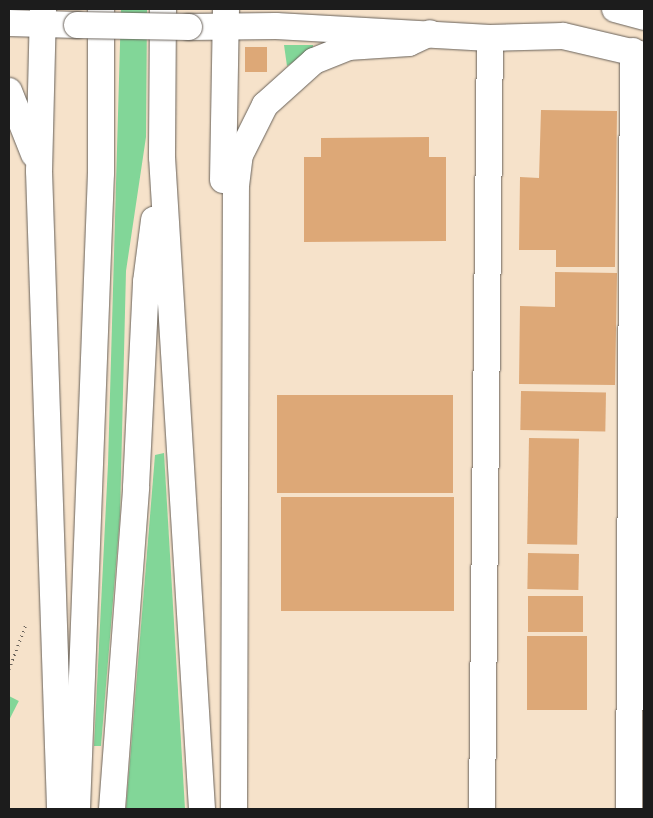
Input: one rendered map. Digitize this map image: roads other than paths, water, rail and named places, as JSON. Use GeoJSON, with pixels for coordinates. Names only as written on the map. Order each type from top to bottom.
{"type":"FeatureCollection","features":[{"type":"Feature","properties":{"kind":"street"},"geometry":{"type":"LineString","coordinates":[[77,809],[100,183],[101,9]]}},
{"type":"Feature","properties":{"kind":"street"},"geometry":{"type":"LineString","coordinates":[[163,9],[162,157],[202,809]]}},
{"type":"Feature","properties":{"kind":"street"},"geometry":{"type":"LineString","coordinates":[[615,9],[644,16]]}},
{"type":"Feature","properties":{"kind":"street"},"geometry":{"type":"LineString","coordinates":[[43,16],[39,171],[60,809]]}},
{"type":"Feature","properties":{"kind":"street"},"geometry":{"type":"LineString","coordinates":[[9,23],[43,16],[77,25],[188,27],[225,18],[490,38],[564,36],[639,53],[629,809]]}},
{"type":"Feature","properties":{"kind":"street"},"geometry":{"type":"LineString","coordinates":[[225,18],[228,326],[238,395]]}},
{"type":"Feature","properties":{"kind":"street"},"geometry":{"type":"LineString","coordinates":[[234,809],[238,395],[236,186],[250,129],[274,95],[324,55],[366,44],[409,43],[430,33]]}},
{"type":"Feature","properties":{"kind":"street"},"geometry":{"type":"LineString","coordinates":[[482,809],[490,38]]}},
{"type":"Feature","properties":{"kind":"street"},"geometry":{"type":"LineString","coordinates":[[9,91],[39,171]]}},
{"type":"Feature","properties":{"kind":"street"},"geometry":{"type":"LineString","coordinates":[[112,809],[136,486],[146,282],[162,157]]}}]}
